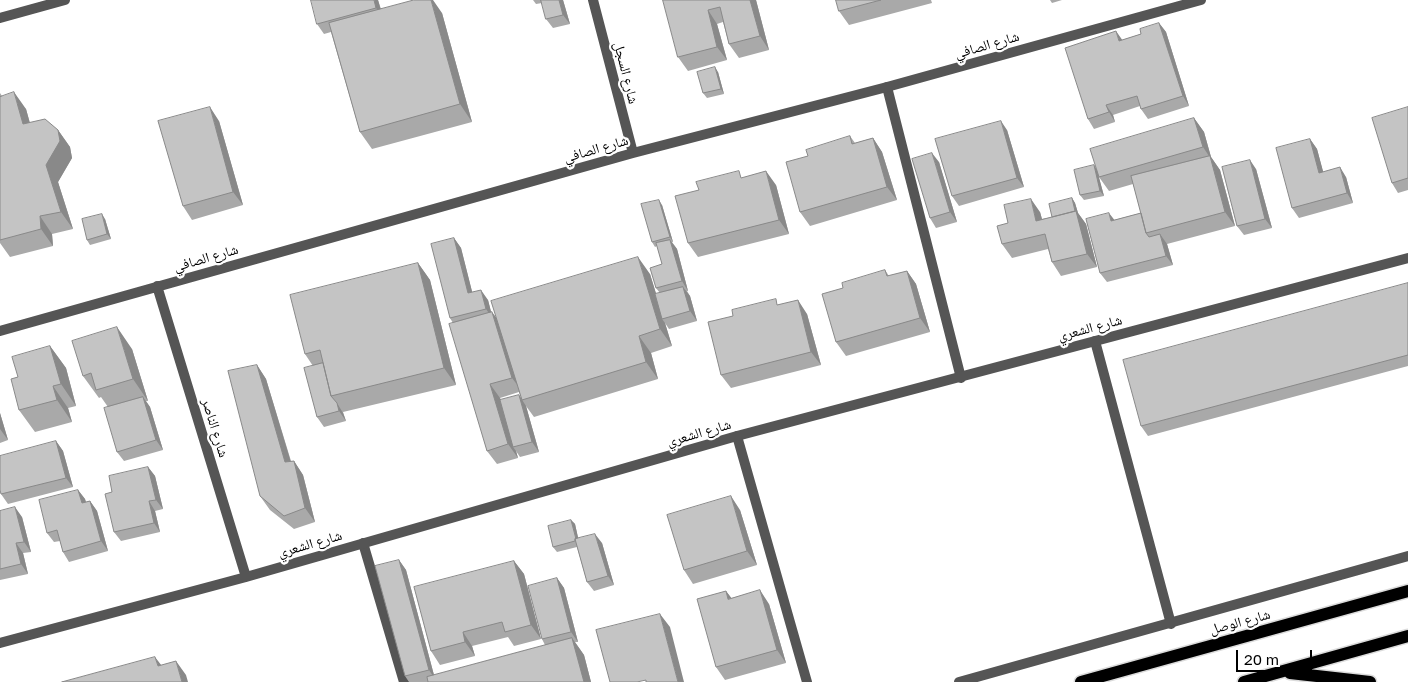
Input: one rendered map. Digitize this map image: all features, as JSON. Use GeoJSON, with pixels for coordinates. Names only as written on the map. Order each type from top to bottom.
{"type":"FeatureCollection","features":[{"type":"Feature","properties":{"kind":"main road","name":"شارع الوصل"},"geometry":{"type":"LineString","coordinates":[[1081,682],[1408,591]]}},
{"type":"Feature","properties":{"kind":"main road"},"geometry":{"type":"LineString","coordinates":[[1244,682],[1408,636]]}},
{"type":"Feature","properties":{"kind":"main road"},"geometry":{"type":"LineString","coordinates":[[1278,672],[1334,676],[1370,682]]}},
{"type":"Feature","properties":{"kind":"street"},"geometry":{"type":"LineString","coordinates":[[0,18],[65,0]]}},
{"type":"Feature","properties":{"kind":"street","name":"شارع السجل"},"geometry":{"type":"LineString","coordinates":[[593,0],[633,153]]}},
{"type":"Feature","properties":{"kind":"street","name":"شارع الصافي"},"geometry":{"type":"LineString","coordinates":[[0,331],[633,153],[887,87],[1201,0]]}},
{"type":"Feature","properties":{"kind":"street"},"geometry":{"type":"LineString","coordinates":[[887,87],[961,378]]}},
{"type":"Feature","properties":{"kind":"street","name":"شارع الشعري"},"geometry":{"type":"LineString","coordinates":[[0,643],[246,577],[737,436],[1408,258]]}},
{"type":"Feature","properties":{"kind":"street","name":"شارع الناصر"},"geometry":{"type":"LineString","coordinates":[[157,286],[246,577]]}},
{"type":"Feature","properties":{"kind":"street"},"geometry":{"type":"LineString","coordinates":[[1095,341],[1170,624]]}},
{"type":"Feature","properties":{"kind":"street"},"geometry":{"type":"LineString","coordinates":[[737,436],[807,682]]}},
{"type":"Feature","properties":{"kind":"street"},"geometry":{"type":"LineString","coordinates":[[363,543],[404,682]]}},
{"type":"Feature","properties":{"kind":"street"},"geometry":{"type":"LineString","coordinates":[[959,682],[1408,556]]}},
{"type":"Feature","properties":{"kind":"building"},"geometry":{"type":"Polygon","coordinates":[[[311,0],[374,0],[376,8],[317,24],[311,0]]]}},
{"type":"Feature","properties":{"kind":"building"},"geometry":{"type":"Polygon","coordinates":[[[414,0],[431,0],[460,104],[360,132],[329,23],[414,0]]]}},
{"type":"Feature","properties":{"kind":"building"},"geometry":{"type":"Polygon","coordinates":[[[541,0],[559,0],[563,15],[546,19],[541,0]]]}},
{"type":"Feature","properties":{"kind":"building"},"geometry":{"type":"Polygon","coordinates":[[[663,0],[750,0],[760,36],[729,44],[720,7],[708,10],[717,47],[678,57],[663,0]]]}},
{"type":"Feature","properties":{"kind":"building"},"geometry":{"type":"Polygon","coordinates":[[[836,0],[881,0],[839,11],[836,0]]]}},
{"type":"Feature","properties":{"kind":"building"},"geometry":{"type":"Polygon","coordinates":[[[1159,23],[1183,96],[1141,109],[1137,96],[1106,105],[1109,112],[1088,119],[1065,48],[1116,31],[1119,41],[1141,34],[1140,29],[1159,23]]]}},
{"type":"Feature","properties":{"kind":"building"},"geometry":{"type":"Polygon","coordinates":[[[715,67],[721,89],[703,93],[697,72],[715,67]]]}},
{"type":"Feature","properties":{"kind":"building"},"geometry":{"type":"Polygon","coordinates":[[[14,92],[23,124],[45,119],[58,130],[60,141],[46,165],[61,212],[40,216],[41,229],[0,240],[0,97],[14,92]]]}},
{"type":"Feature","properties":{"kind":"building"},"geometry":{"type":"Polygon","coordinates":[[[210,107],[233,192],[183,206],[158,121],[210,107]]]}},
{"type":"Feature","properties":{"kind":"building"},"geometry":{"type":"Polygon","coordinates":[[[1408,107],[1408,178],[1392,183],[1372,118],[1408,107]]]}},
{"type":"Feature","properties":{"kind":"building"},"geometry":{"type":"Polygon","coordinates":[[[1194,118],[1203,147],[1099,177],[1090,149],[1194,118]]]}},
{"type":"Feature","properties":{"kind":"building"},"geometry":{"type":"Polygon","coordinates":[[[1001,121],[1017,178],[952,196],[935,139],[1001,121]]]}},
{"type":"Feature","properties":{"kind":"building"},"geometry":{"type":"Polygon","coordinates":[[[850,136],[852,144],[873,138],[887,187],[800,212],[786,162],[808,156],[806,150],[850,136]]]}},
{"type":"Feature","properties":{"kind":"building"},"geometry":{"type":"Polygon","coordinates":[[[1310,139],[1319,173],[1340,167],[1347,193],[1292,208],[1276,148],[1310,139]]]}},
{"type":"Feature","properties":{"kind":"building"},"geometry":{"type":"Polygon","coordinates":[[[932,153],[950,212],[930,218],[912,159],[932,153]]]}},
{"type":"Feature","properties":{"kind":"building"},"geometry":{"type":"Polygon","coordinates":[[[1210,156],[1225,212],[1146,233],[1131,176],[1210,156]]]}},
{"type":"Feature","properties":{"kind":"building"},"geometry":{"type":"Polygon","coordinates":[[[1250,160],[1265,219],[1237,226],[1222,167],[1250,160]]]}},
{"type":"Feature","properties":{"kind":"building"},"geometry":{"type":"Polygon","coordinates":[[[1094,165],[1100,191],[1080,195],[1074,170],[1094,165]]]}},
{"type":"Feature","properties":{"kind":"building"},"geometry":{"type":"Polygon","coordinates":[[[739,171],[741,178],[766,171],[779,220],[688,243],[675,196],[699,190],[696,182],[739,171]]]}},
{"type":"Feature","properties":{"kind":"building"},"geometry":{"type":"Polygon","coordinates":[[[1072,198],[1075,211],[1052,217],[1049,204],[1072,198]]]}},
{"type":"Feature","properties":{"kind":"building"},"geometry":{"type":"Polygon","coordinates":[[[1031,199],[1036,221],[1076,211],[1087,254],[1052,262],[1045,234],[1002,244],[997,226],[1008,223],[1004,205],[1031,199]]]}},
{"type":"Feature","properties":{"kind":"building"},"geometry":{"type":"Polygon","coordinates":[[[659,200],[670,237],[652,242],[641,204],[659,200]]]}},
{"type":"Feature","properties":{"kind":"building"},"geometry":{"type":"Polygon","coordinates":[[[1109,213],[1111,221],[1141,213],[1146,233],[1149,237],[1160,234],[1166,256],[1100,273],[1086,219],[1109,213]]]}},
{"type":"Feature","properties":{"kind":"building"},"geometry":{"type":"Polygon","coordinates":[[[102,214],[107,234],[87,240],[82,219],[102,214]]]}},
{"type":"Feature","properties":{"kind":"building"},"geometry":{"type":"Polygon","coordinates":[[[454,238],[468,293],[481,290],[486,309],[450,318],[431,244],[454,238]]]}},
{"type":"Feature","properties":{"kind":"building"},"geometry":{"type":"Polygon","coordinates":[[[670,240],[682,281],[656,288],[650,268],[662,264],[656,243],[670,240]]]}},
{"type":"Feature","properties":{"kind":"building"},"geometry":{"type":"Polygon","coordinates":[[[638,257],[660,329],[639,336],[646,362],[522,400],[491,301],[638,257]]]}},
{"type":"Feature","properties":{"kind":"building"},"geometry":{"type":"Polygon","coordinates":[[[418,263],[444,368],[331,396],[320,350],[305,354],[290,295],[418,263]]]}},
{"type":"Feature","properties":{"kind":"building"},"geometry":{"type":"Polygon","coordinates":[[[885,270],[887,276],[907,271],[920,318],[836,342],[822,294],[843,288],[842,283],[885,270]]]}},
{"type":"Feature","properties":{"kind":"building"},"geometry":{"type":"Polygon","coordinates":[[[1408,283],[1408,355],[1141,426],[1123,360],[1408,283]]]}},
{"type":"Feature","properties":{"kind":"building"},"geometry":{"type":"Polygon","coordinates":[[[683,287],[690,311],[662,319],[655,294],[683,287]]]}},
{"type":"Feature","properties":{"kind":"building"},"geometry":{"type":"Polygon","coordinates":[[[776,299],[777,305],[798,300],[811,352],[721,375],[708,322],[733,316],[732,310],[776,299]]]}},
{"type":"Feature","properties":{"kind":"building"},"geometry":{"type":"Polygon","coordinates":[[[492,312],[512,378],[490,384],[508,444],[487,451],[449,324],[492,312]]]}},
{"type":"Feature","properties":{"kind":"building"},"geometry":{"type":"Polygon","coordinates":[[[117,327],[133,379],[96,390],[91,373],[83,376],[72,341],[117,327]]]}},
{"type":"Feature","properties":{"kind":"building"},"geometry":{"type":"Polygon","coordinates":[[[50,346],[61,384],[53,386],[57,400],[19,410],[11,379],[18,377],[12,357],[50,346]]]}},
{"type":"Feature","properties":{"kind":"building"},"geometry":{"type":"Polygon","coordinates":[[[323,363],[331,396],[337,403],[339,411],[317,417],[304,368],[323,363]]]}},
{"type":"Feature","properties":{"kind":"building"},"geometry":{"type":"Polygon","coordinates":[[[257,365],[285,462],[294,461],[305,508],[284,516],[260,496],[228,371],[257,365]]]}},
{"type":"Feature","properties":{"kind":"building"},"geometry":{"type":"Polygon","coordinates":[[[519,395],[532,442],[513,447],[500,400],[519,395]]]}},
{"type":"Feature","properties":{"kind":"building"},"geometry":{"type":"Polygon","coordinates":[[[143,397],[156,440],[117,452],[104,408],[143,397]]]}},
{"type":"Feature","properties":{"kind":"building"},"geometry":{"type":"Polygon","coordinates":[[[56,441],[66,478],[1,494],[0,456],[56,441]]]}},
{"type":"Feature","properties":{"kind":"building"},"geometry":{"type":"Polygon","coordinates":[[[148,467],[156,500],[149,501],[154,523],[114,532],[105,494],[112,492],[109,476],[148,467]]]}},
{"type":"Feature","properties":{"kind":"building"},"geometry":{"type":"Polygon","coordinates":[[[78,490],[82,503],[90,501],[101,541],[63,552],[57,530],[47,533],[39,500],[78,490]]]}},
{"type":"Feature","properties":{"kind":"building"},"geometry":{"type":"Polygon","coordinates":[[[731,496],[747,551],[684,570],[667,515],[731,496]]]}},
{"type":"Feature","properties":{"kind":"building"},"geometry":{"type":"Polygon","coordinates":[[[15,507],[24,542],[16,543],[21,564],[0,569],[0,511],[15,507]]]}},
{"type":"Feature","properties":{"kind":"building"},"geometry":{"type":"Polygon","coordinates":[[[571,520],[575,541],[553,547],[548,526],[571,520]]]}},
{"type":"Feature","properties":{"kind":"building"},"geometry":{"type":"Polygon","coordinates":[[[595,534],[608,576],[587,582],[575,539],[595,534]]]}},
{"type":"Feature","properties":{"kind":"building"},"geometry":{"type":"Polygon","coordinates":[[[399,560],[429,670],[405,676],[375,566],[399,560]]]}},
{"type":"Feature","properties":{"kind":"building"},"geometry":{"type":"Polygon","coordinates":[[[514,561],[531,625],[505,632],[502,622],[463,632],[465,642],[431,651],[414,587],[514,561]]]}},
{"type":"Feature","properties":{"kind":"building"},"geometry":{"type":"Polygon","coordinates":[[[557,578],[571,632],[542,639],[528,586],[557,578]]]}},
{"type":"Feature","properties":{"kind":"building"},"geometry":{"type":"Polygon","coordinates":[[[760,590],[777,650],[716,667],[697,599],[726,591],[728,599],[760,590]]]}},
{"type":"Feature","properties":{"kind":"building"},"geometry":{"type":"Polygon","coordinates":[[[660,614],[678,682],[646,682],[646,680],[610,682],[596,630],[660,614]]]}},
{"type":"Feature","properties":{"kind":"building"},"geometry":{"type":"Polygon","coordinates":[[[572,638],[584,682],[428,682],[427,677],[572,638]]]}},
{"type":"Feature","properties":{"kind":"building"},"geometry":{"type":"Polygon","coordinates":[[[155,657],[158,666],[176,661],[182,682],[62,682],[155,657]]]}}]}
